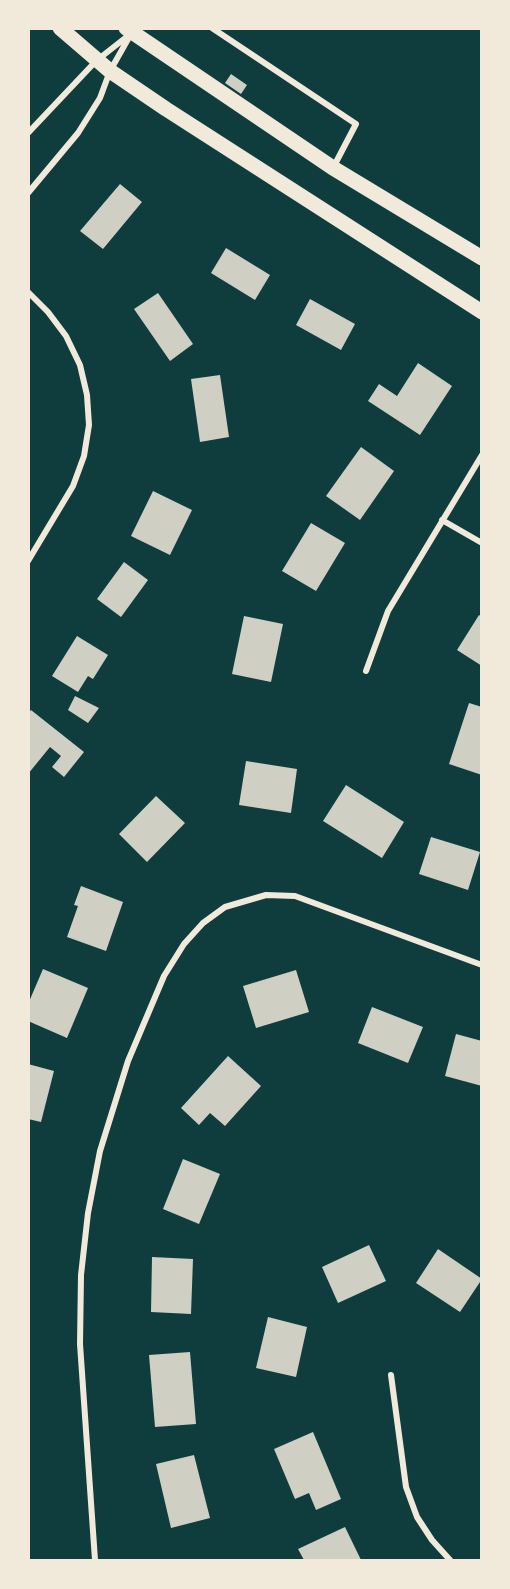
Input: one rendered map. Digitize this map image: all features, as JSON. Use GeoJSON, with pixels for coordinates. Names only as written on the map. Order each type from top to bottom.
{"type":"FeatureCollection","features":[{"type":"Feature","properties":{"kind":"main road"},"geometry":{"type":"LineString","coordinates":[[60,28],[110,71],[482,312]]}},
{"type":"Feature","properties":{"kind":"main road"},"geometry":{"type":"LineString","coordinates":[[130,30],[333,168],[482,258]]}},
{"type":"Feature","properties":{"kind":"street"},"geometry":{"type":"LineString","coordinates":[[212,28],[356,124],[333,168]]}},
{"type":"Feature","properties":{"kind":"street"},"geometry":{"type":"LineString","coordinates":[[28,133],[96,60],[130,30]]}},
{"type":"Feature","properties":{"kind":"street"},"geometry":{"type":"LineString","coordinates":[[28,193],[78,133],[100,98],[130,30]]}},
{"type":"Feature","properties":{"kind":"street"},"geometry":{"type":"LineString","coordinates":[[28,292],[48,312],[66,336],[80,365],[87,395],[89,425],[84,456],[73,486],[28,561]]}},
{"type":"Feature","properties":{"kind":"street"},"geometry":{"type":"LineString","coordinates":[[366,671],[388,611],[482,455]]}},
{"type":"Feature","properties":{"kind":"street"},"geometry":{"type":"LineString","coordinates":[[442,519],[482,543]]}},
{"type":"Feature","properties":{"kind":"street"},"geometry":{"type":"LineString","coordinates":[[94,1560],[80,1344],[81,1275],[88,1213],[100,1152],[128,1061],[164,976],[184,944],[203,922],[225,907],[266,895],[295,896],[482,965]]}},
{"type":"Feature","properties":{"kind":"street"},"geometry":{"type":"LineString","coordinates":[[391,1375],[406,1487],[417,1517],[432,1540],[450,1560]]}},
{"type":"Feature","properties":{"kind":"building"},"geometry":{"type":"Polygon","coordinates":[[[231,74],[247,85],[241,94],[225,83],[231,74]]]}},
{"type":"Feature","properties":{"kind":"building"},"geometry":{"type":"Polygon","coordinates":[[[120,184],[142,202],[103,249],[80,231],[120,184]]]}},
{"type":"Feature","properties":{"kind":"building"},"geometry":{"type":"Polygon","coordinates":[[[226,248],[270,275],[255,300],[211,273],[226,248]]]}},
{"type":"Feature","properties":{"kind":"building"},"geometry":{"type":"Polygon","coordinates":[[[158,293],[193,344],[170,361],[134,309],[158,293]]]}},
{"type":"Feature","properties":{"kind":"building"},"geometry":{"type":"Polygon","coordinates":[[[310,299],[355,324],[341,350],[296,325],[310,299]]]}},
{"type":"Feature","properties":{"kind":"building"},"geometry":{"type":"Polygon","coordinates":[[[418,363],[452,386],[420,435],[368,401],[379,384],[397,396],[418,363]]]}},
{"type":"Feature","properties":{"kind":"building"},"geometry":{"type":"Polygon","coordinates":[[[220,375],[229,437],[200,442],[191,379],[220,375]]]}},
{"type":"Feature","properties":{"kind":"building"},"geometry":{"type":"Polygon","coordinates":[[[361,447],[394,471],[360,520],[326,496],[361,447]]]}},
{"type":"Feature","properties":{"kind":"building"},"geometry":{"type":"Polygon","coordinates":[[[153,491],[192,510],[170,555],[131,536],[153,491]]]}},
{"type":"Feature","properties":{"kind":"building"},"geometry":{"type":"Polygon","coordinates":[[[311,523],[345,543],[316,591],[282,571],[311,523]]]}},
{"type":"Feature","properties":{"kind":"building"},"geometry":{"type":"Polygon","coordinates":[[[124,562],[148,580],[121,617],[97,599],[124,562]]]}},
{"type":"Feature","properties":{"kind":"building"},"geometry":{"type":"Polygon","coordinates":[[[479,615],[482,617],[482,666],[457,650],[479,615]]]}},
{"type":"Feature","properties":{"kind":"building"},"geometry":{"type":"Polygon","coordinates":[[[244,616],[283,624],[271,682],[232,674],[244,616]]]}},
{"type":"Feature","properties":{"kind":"building"},"geometry":{"type":"Polygon","coordinates":[[[77,636],[108,655],[93,679],[88,676],[78,692],[52,676],[77,636]]]}},
{"type":"Feature","properties":{"kind":"building"},"geometry":{"type":"Polygon","coordinates":[[[75,696],[99,708],[88,723],[68,710],[75,696]]]}},
{"type":"Feature","properties":{"kind":"building"},"geometry":{"type":"Polygon","coordinates":[[[469,703],[482,707],[482,775],[449,764],[469,703]]]}},
{"type":"Feature","properties":{"kind":"building"},"geometry":{"type":"Polygon","coordinates":[[[31,710],[84,752],[64,777],[52,767],[61,756],[50,747],[28,774],[28,714],[31,710]]]}},
{"type":"Feature","properties":{"kind":"building"},"geometry":{"type":"Polygon","coordinates":[[[246,761],[297,769],[291,813],[239,805],[246,761]]]}},
{"type":"Feature","properties":{"kind":"building"},"geometry":{"type":"Polygon","coordinates":[[[346,785],[404,822],[382,858],[323,821],[346,785]]]}},
{"type":"Feature","properties":{"kind":"building"},"geometry":{"type":"Polygon","coordinates":[[[156,796],[185,823],[147,862],[119,834],[156,796]]]}},
{"type":"Feature","properties":{"kind":"building"},"geometry":{"type":"Polygon","coordinates":[[[431,837],[480,852],[468,890],[419,874],[431,837]]]}},
{"type":"Feature","properties":{"kind":"building"},"geometry":{"type":"Polygon","coordinates":[[[81,886],[123,902],[106,951],[67,937],[78,906],[74,905],[81,886]]]}},
{"type":"Feature","properties":{"kind":"building"},"geometry":{"type":"Polygon","coordinates":[[[43,969],[88,988],[67,1038],[28,1021],[28,1004],[43,969]]]}},
{"type":"Feature","properties":{"kind":"building"},"geometry":{"type":"Polygon","coordinates":[[[296,970],[309,1012],[256,1028],[243,986],[296,970]]]}},
{"type":"Feature","properties":{"kind":"building"},"geometry":{"type":"Polygon","coordinates":[[[372,1007],[423,1027],[408,1063],[358,1043],[372,1007]]]}},
{"type":"Feature","properties":{"kind":"building"},"geometry":{"type":"Polygon","coordinates":[[[456,1034],[482,1041],[482,1086],[445,1076],[456,1034]]]}},
{"type":"Feature","properties":{"kind":"building"},"geometry":{"type":"Polygon","coordinates":[[[228,1056],[261,1086],[225,1126],[210,1113],[199,1125],[181,1108],[228,1056]]]}},
{"type":"Feature","properties":{"kind":"building"},"geometry":{"type":"Polygon","coordinates":[[[28,1064],[54,1071],[41,1122],[28,1119],[28,1064]]]}},
{"type":"Feature","properties":{"kind":"building"},"geometry":{"type":"Polygon","coordinates":[[[183,1159],[220,1174],[199,1224],[163,1209],[183,1159]]]}},
{"type":"Feature","properties":{"kind":"building"},"geometry":{"type":"Polygon","coordinates":[[[369,1245],[386,1281],[338,1303],[322,1267],[369,1245]]]}},
{"type":"Feature","properties":{"kind":"building"},"geometry":{"type":"Polygon","coordinates":[[[438,1249],[482,1279],[460,1312],[416,1283],[438,1249]]]}},
{"type":"Feature","properties":{"kind":"building"},"geometry":{"type":"Polygon","coordinates":[[[152,1257],[193,1259],[191,1314],[151,1312],[152,1257]]]}},
{"type":"Feature","properties":{"kind":"building"},"geometry":{"type":"Polygon","coordinates":[[[268,1317],[307,1327],[296,1377],[256,1368],[268,1317]]]}},
{"type":"Feature","properties":{"kind":"building"},"geometry":{"type":"Polygon","coordinates":[[[190,1352],[196,1424],[155,1427],[149,1355],[190,1352]]]}},
{"type":"Feature","properties":{"kind":"building"},"geometry":{"type":"Polygon","coordinates":[[[313,1432],[341,1499],[316,1510],[309,1493],[295,1499],[274,1449],[313,1432]]]}},
{"type":"Feature","properties":{"kind":"building"},"geometry":{"type":"Polygon","coordinates":[[[194,1455],[210,1518],[171,1528],[156,1464],[194,1455]]]}},
{"type":"Feature","properties":{"kind":"building"},"geometry":{"type":"Polygon","coordinates":[[[345,1527],[361,1560],[304,1560],[298,1549],[345,1527]]]}}]}
